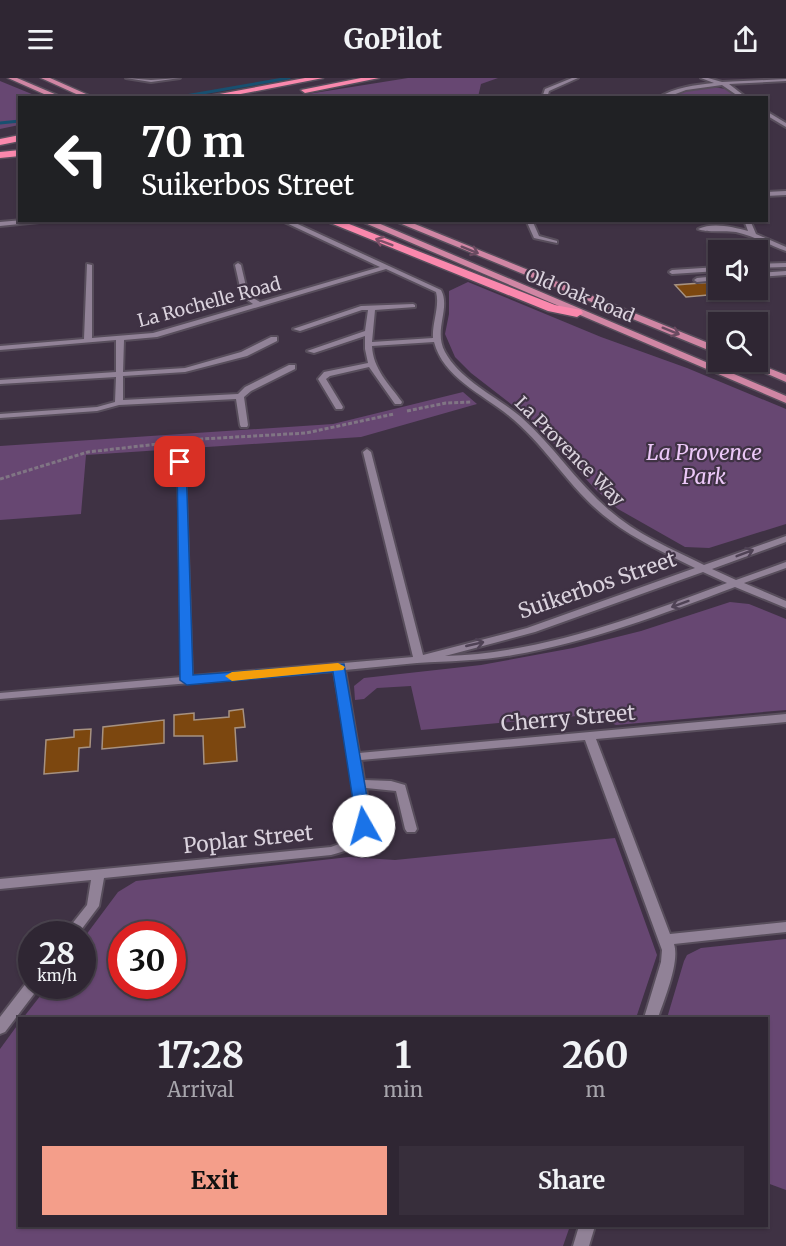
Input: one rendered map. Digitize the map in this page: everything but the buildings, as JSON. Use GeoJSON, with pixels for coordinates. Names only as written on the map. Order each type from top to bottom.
{"type":"FeatureCollection","features":[{"type":"Feature","properties":{"kind":"highway"},"geometry":{"type":"LineString","coordinates":[[214,96],[319,78]]}},
{"type":"Feature","properties":{"kind":"highway"},"geometry":{"type":"LineString","coordinates":[[270,96],[375,78]]}},
{"type":"Feature","properties":{"kind":"highway"},"geometry":{"type":"LineString","coordinates":[[293,92],[390,78]]}},
{"type":"Feature","properties":{"kind":"highway"},"geometry":{"type":"LineString","coordinates":[[0,142],[18,138]]}},
{"type":"Feature","properties":{"kind":"highway"},"geometry":{"type":"LineString","coordinates":[[0,150],[18,148]]}},
{"type":"Feature","properties":{"kind":"highway"},"geometry":{"type":"LineString","coordinates":[[0,155],[18,153]]}},
{"type":"Feature","properties":{"kind":"highway"},"geometry":{"type":"LineString","coordinates":[[333,222],[552,308],[577,313]]}},
{"type":"Feature","properties":{"kind":"main road"},"geometry":{"type":"LineString","coordinates":[[11,78],[56,96]]}},
{"type":"Feature","properties":{"kind":"main road"},"geometry":{"type":"LineString","coordinates":[[44,78],[87,96]]}},
{"type":"Feature","properties":{"kind":"main road","name":"Old Oak Road"},"geometry":{"type":"LineString","coordinates":[[367,222],[786,400]]}},
{"type":"Feature","properties":{"kind":"main road","name":"Old Oak Road"},"geometry":{"type":"LineString","coordinates":[[401,222],[708,347]]}},
{"type":"Feature","properties":{"kind":"main road"},"geometry":{"type":"LineString","coordinates":[[768,372],[786,379]]}},
{"type":"Feature","properties":{"kind":"street"},"geometry":{"type":"LineString","coordinates":[[128,78],[151,81],[178,78]]}},
{"type":"Feature","properties":{"kind":"street"},"geometry":{"type":"LineString","coordinates":[[545,96],[547,90],[576,78]]}},
{"type":"Feature","properties":{"kind":"street"},"geometry":{"type":"LineString","coordinates":[[703,78],[725,84],[742,96]]}},
{"type":"Feature","properties":{"kind":"street"},"geometry":{"type":"LineString","coordinates":[[665,96],[681,90],[725,84],[786,80]]}},
{"type":"Feature","properties":{"kind":"street"},"geometry":{"type":"LineString","coordinates":[[768,113],[786,125]]}},
{"type":"Feature","properties":{"kind":"street"},"geometry":{"type":"LineString","coordinates":[[768,194],[786,193]]}},
{"type":"Feature","properties":{"kind":"street"},"geometry":{"type":"LineString","coordinates":[[0,224],[28,222]]}},
{"type":"Feature","properties":{"kind":"street"},"geometry":{"type":"LineString","coordinates":[[287,222],[436,289],[441,294],[435,326],[436,340],[368,344]]}},
{"type":"Feature","properties":{"kind":"street"},"geometry":{"type":"LineString","coordinates":[[530,222],[536,237],[555,242]]}},
{"type":"Feature","properties":{"kind":"street"},"geometry":{"type":"LineString","coordinates":[[748,222],[753,235]]}},
{"type":"Feature","properties":{"kind":"street"},"geometry":{"type":"LineString","coordinates":[[701,229],[725,228],[753,235],[786,249]]}},
{"type":"Feature","properties":{"kind":"street"},"geometry":{"type":"LineString","coordinates":[[768,266],[786,265],[786,256]]}},
{"type":"Feature","properties":{"kind":"street"},"geometry":{"type":"LineString","coordinates":[[88,341],[89,265]]}},
{"type":"Feature","properties":{"kind":"street"},"geometry":{"type":"LineString","coordinates":[[238,265],[245,296],[260,305]]}},
{"type":"Feature","properties":{"kind":"street","name":"La Rochelle Road"},"geometry":{"type":"LineString","coordinates":[[0,348],[159,334],[387,267]]}},
{"type":"Feature","properties":{"kind":"street"},"geometry":{"type":"LineString","coordinates":[[672,272],[708,270]]}},
{"type":"Feature","properties":{"kind":"street"},"geometry":{"type":"LineString","coordinates":[[768,274],[786,273]]}},
{"type":"Feature","properties":{"kind":"street"},"geometry":{"type":"LineString","coordinates":[[697,280],[708,279]]}},
{"type":"Feature","properties":{"kind":"street"},"geometry":{"type":"LineString","coordinates":[[297,329],[357,309],[413,306]]}},
{"type":"Feature","properties":{"kind":"street"},"geometry":{"type":"LineString","coordinates":[[372,307],[368,344],[370,365],[398,402]]}},
{"type":"Feature","properties":{"kind":"street"},"geometry":{"type":"LineString","coordinates":[[311,351],[369,333]]}},
{"type":"Feature","properties":{"kind":"street"},"geometry":{"type":"LineString","coordinates":[[119,404],[120,339]]}},
{"type":"Feature","properties":{"kind":"street"},"geometry":{"type":"LineString","coordinates":[[0,382],[186,370],[244,354],[274,339]]}},
{"type":"Feature","properties":{"kind":"street","name":"La Provence Way"},"geometry":{"type":"LineString","coordinates":[[436,340],[450,365],[520,421],[602,510],[637,533],[704,570],[786,605]]}},
{"type":"Feature","properties":{"kind":"street"},"geometry":{"type":"LineString","coordinates":[[339,407],[322,379],[332,373],[370,365]]}},
{"type":"Feature","properties":{"kind":"street"},"geometry":{"type":"LineString","coordinates":[[0,416],[97,410],[119,404],[240,396],[248,389],[292,367]]}},
{"type":"Feature","properties":{"kind":"street"},"geometry":{"type":"LineString","coordinates":[[240,396],[244,425]]}},
{"type":"Feature","properties":{"kind":"street"},"geometry":{"type":"LineString","coordinates":[[367,452],[419,660]]}},
{"type":"Feature","properties":{"kind":"street"},"geometry":{"type":"LineString","coordinates":[[180,462],[187,680]]}},
{"type":"Feature","properties":{"kind":"street","name":"Suikerbos Street"},"geometry":{"type":"LineString","coordinates":[[419,660],[439,652],[524,632],[786,539]]}},
{"type":"Feature","properties":{"kind":"street","name":"Suikerbos Street"},"geometry":{"type":"LineString","coordinates":[[0,696],[419,660],[443,661],[478,657],[561,640],[649,616],[786,565]]}},
{"type":"Feature","properties":{"kind":"street","name":"Poplar Street"},"geometry":{"type":"LineString","coordinates":[[0,884],[339,849],[354,842],[364,828],[365,819],[339,667]]}},
{"type":"Feature","properties":{"kind":"street","name":"Cherry Street"},"geometry":{"type":"LineString","coordinates":[[354,757],[786,718]]}},
{"type":"Feature","properties":{"kind":"street"},"geometry":{"type":"LineString","coordinates":[[589,736],[666,940],[669,957],[651,1017]]}},
{"type":"Feature","properties":{"kind":"street"},"geometry":{"type":"LineString","coordinates":[[359,784],[391,785],[401,788],[411,829]]}},
{"type":"Feature","properties":{"kind":"street"},"geometry":{"type":"LineString","coordinates":[[81,921],[93,906],[98,874]]}},
{"type":"Feature","properties":{"kind":"street"},"geometry":{"type":"LineString","coordinates":[[666,940],[786,927]]}},
{"type":"Feature","properties":{"kind":"street"},"geometry":{"type":"LineString","coordinates":[[0,1028],[22,999]]}},
{"type":"Feature","properties":{"kind":"street"},"geometry":{"type":"LineString","coordinates":[[581,1246],[587,1227]]}},
{"type":"Feature","properties":{"kind":"green space"},"geometry":{"type":"Polygon","coordinates":[[[408,78],[498,78],[481,84],[478,96],[295,96],[408,78]]]}},
{"type":"Feature","properties":{"kind":"green space"},"geometry":{"type":"Polygon","coordinates":[[[0,81],[37,96],[18,96],[18,125],[0,129],[0,81]]]}},
{"type":"Feature","properties":{"kind":"green space"},"geometry":{"type":"Polygon","coordinates":[[[713,87],[726,89],[737,96],[671,96],[682,91],[713,87]]]}},
{"type":"Feature","properties":{"kind":"green space","name":"La Provence Park"},"geometry":{"type":"Polygon","coordinates":[[[468,282],[786,409],[786,524],[709,548],[685,547],[618,509],[596,490],[534,422],[471,373],[455,357],[445,334],[449,314],[449,291],[468,282]]]}},
{"type":"Feature","properties":{"kind":"green space"},"geometry":{"type":"Polygon","coordinates":[[[463,392],[477,404],[361,437],[86,455],[81,514],[0,520],[0,446],[333,424],[463,392]]]}},
{"type":"Feature","properties":{"kind":"green space"},"geometry":{"type":"Polygon","coordinates":[[[730,602],[749,604],[786,619],[786,710],[616,725],[606,721],[599,714],[421,730],[411,686],[377,688],[364,699],[355,700],[354,686],[364,678],[481,665],[573,648],[641,631],[730,602]]]}},
{"type":"Feature","properties":{"kind":"green space"},"geometry":{"type":"Polygon","coordinates":[[[615,838],[657,955],[636,1017],[24,1017],[38,999],[96,999],[96,922],[118,892],[136,881],[349,857],[395,860],[615,838]]]}},
{"type":"Feature","properties":{"kind":"green space"},"geometry":{"type":"Polygon","coordinates":[[[786,939],[786,1190],[768,1183],[768,1017],[667,1017],[684,961],[687,955],[701,948],[786,939]]]}},
{"type":"Feature","properties":{"kind":"green space"},"geometry":{"type":"Polygon","coordinates":[[[18,1024],[18,1227],[570,1227],[563,1246],[0,1246],[0,1049],[18,1024]]]}},
{"type":"Feature","properties":{"kind":"waterway"},"geometry":{"type":"LineString","coordinates":[[186,96],[289,78]]}},
{"type":"Feature","properties":{"kind":"waterway"},"geometry":{"type":"LineString","coordinates":[[0,123],[18,121]]}},
{"type":"Feature","properties":{"kind":"slow traffic"},"geometry":{"type":"LineString","coordinates":[[232,676],[338,667]]}},
{"type":"Feature","properties":{"kind":"route"},"geometry":{"type":"LineString","coordinates":[[180,462],[187,680],[339,667],[365,819],[364,826]]}}]}
